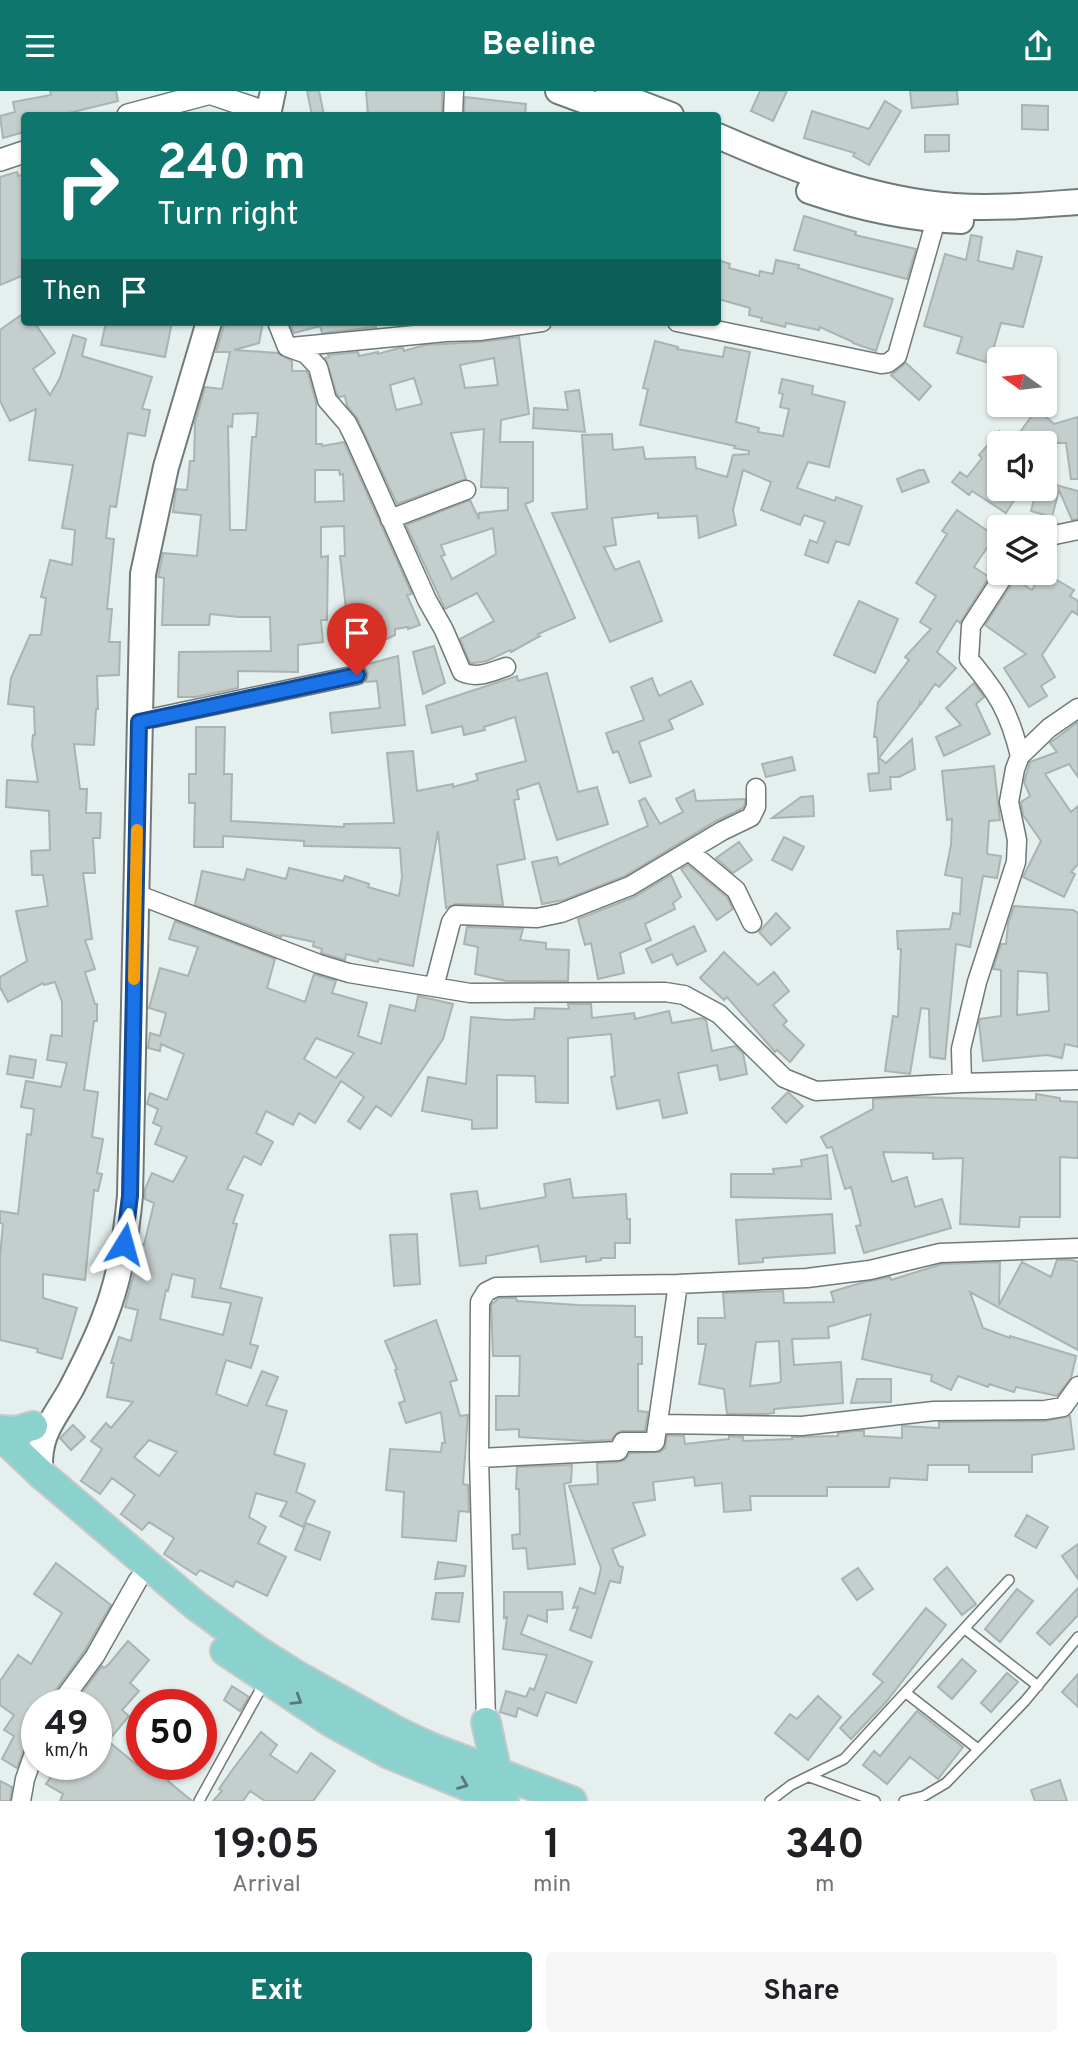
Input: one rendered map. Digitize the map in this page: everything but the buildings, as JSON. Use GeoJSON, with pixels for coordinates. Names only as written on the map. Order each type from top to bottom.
{"type":"FeatureCollection","features":[{"type":"Feature","properties":{"kind":"main road"},"geometry":{"type":"LineString","coordinates":[[558,91],[615,112]]}},
{"type":"Feature","properties":{"kind":"main road"},"geometry":{"type":"LineString","coordinates":[[608,91],[663,112]]}},
{"type":"Feature","properties":{"kind":"main road"},"geometry":{"type":"LineString","coordinates":[[721,137],[829,181],[899,198],[954,206],[1078,202]]}},
{"type":"Feature","properties":{"kind":"main road"},"geometry":{"type":"LineString","coordinates":[[721,155],[843,202],[879,212],[936,221],[1078,219]]}},
{"type":"Feature","properties":{"kind":"main road"},"geometry":{"type":"LineString","coordinates":[[12,1449],[16,1431],[33,1426],[52,1398],[85,1333],[95,1310],[109,1256],[116,1205],[121,1092],[131,589],[148,490],[195,326]]}},
{"type":"Feature","properties":{"kind":"main road"},"geometry":{"type":"LineString","coordinates":[[12,1449],[41,1446],[45,1432],[81,1371],[105,1318],[126,1233],[130,1196],[142,593],[146,555],[166,467],[208,326]]}},
{"type":"Feature","properties":{"kind":"main road"},"geometry":{"type":"LineString","coordinates":[[12,1449],[138,1580],[178,1616],[265,1680],[331,1722],[434,1757],[497,1773],[572,1801]]}},
{"type":"Feature","properties":{"kind":"main road"},"geometry":{"type":"LineString","coordinates":[[12,1449],[195,1605],[393,1743]]}},
{"type":"Feature","properties":{"kind":"main road"},"geometry":{"type":"LineString","coordinates":[[434,1757],[475,1742],[486,1722]]}},
{"type":"Feature","properties":{"kind":"main road"},"geometry":{"type":"LineString","coordinates":[[486,1722],[497,1773]]}},
{"type":"Feature","properties":{"kind":"main road"},"geometry":{"type":"LineString","coordinates":[[434,1757],[505,1801]]}},
{"type":"Feature","properties":{"kind":"street"},"geometry":{"type":"LineString","coordinates":[[453,112],[454,91]]}},
{"type":"Feature","properties":{"kind":"street"},"geometry":{"type":"LineString","coordinates":[[139,112],[215,92],[264,106]]}},
{"type":"Feature","properties":{"kind":"street"},"geometry":{"type":"LineString","coordinates":[[0,160],[21,153]]}},
{"type":"Feature","properties":{"kind":"street"},"geometry":{"type":"LineString","coordinates":[[696,326],[881,364],[888,363],[897,356],[936,221]]}},
{"type":"Feature","properties":{"kind":"street"},"geometry":{"type":"LineString","coordinates":[[279,326],[287,347],[306,354],[318,367],[327,400],[347,423],[462,672],[472,676],[482,675],[506,667]]}},
{"type":"Feature","properties":{"kind":"street"},"geometry":{"type":"LineString","coordinates":[[287,347],[514,326]]}},
{"type":"Feature","properties":{"kind":"street"},"geometry":{"type":"LineString","coordinates":[[390,519],[466,490]]}},
{"type":"Feature","properties":{"kind":"street"},"geometry":{"type":"LineString","coordinates":[[1057,534],[1078,530]]}},
{"type":"Feature","properties":{"kind":"street"},"geometry":{"type":"LineString","coordinates":[[998,585],[971,627],[969,659],[994,690],[1007,714],[1020,756]]}},
{"type":"Feature","properties":{"kind":"street"},"geometry":{"type":"LineString","coordinates":[[139,722],[357,675]]}},
{"type":"Feature","properties":{"kind":"street"},"geometry":{"type":"LineString","coordinates":[[962,1083],[961,1049],[977,982],[1016,862],[1017,840],[1009,802],[1010,785],[1020,756],[1049,728],[1078,708]]}},
{"type":"Feature","properties":{"kind":"street"},"geometry":{"type":"LineString","coordinates":[[434,987],[451,922],[456,915],[537,918],[561,913],[630,887],[751,817],[756,807],[756,788]]}},
{"type":"Feature","properties":{"kind":"street"},"geometry":{"type":"LineString","coordinates":[[689,851],[736,890],[752,923]]}},
{"type":"Feature","properties":{"kind":"street"},"geometry":{"type":"LineString","coordinates":[[136,894],[318,964],[349,973],[470,993],[665,992],[684,995],[719,1014],[784,1079],[816,1091],[1078,1080]]}},
{"type":"Feature","properties":{"kind":"street"},"geometry":{"type":"LineString","coordinates":[[486,1722],[479,1458],[480,1302],[486,1292],[496,1287],[678,1284],[807,1278],[870,1270],[940,1253],[1078,1248]]}},
{"type":"Feature","properties":{"kind":"street"},"geometry":{"type":"LineString","coordinates":[[479,1458],[618,1451],[623,1441],[655,1442],[678,1284]]}},
{"type":"Feature","properties":{"kind":"street"},"geometry":{"type":"LineString","coordinates":[[659,1424],[802,1426],[934,1411],[1045,1410],[1063,1407],[1078,1385]]}},
{"type":"Feature","properties":{"kind":"street"},"geometry":{"type":"LineString","coordinates":[[71,1689],[95,1656],[138,1580]]}},
{"type":"Feature","properties":{"kind":"street"},"geometry":{"type":"LineString","coordinates":[[21,1801],[25,1780]]}},
{"type":"Feature","properties":{"kind":"lane"},"geometry":{"type":"LineString","coordinates":[[770,1801],[791,1786],[844,1759],[1010,1580]]}},
{"type":"Feature","properties":{"kind":"lane"},"geometry":{"type":"LineString","coordinates":[[965,1629],[1038,1686]]}},
{"type":"Feature","properties":{"kind":"lane"},"geometry":{"type":"LineString","coordinates":[[904,1801],[924,1795],[946,1783],[1038,1686],[1078,1637]]}},
{"type":"Feature","properties":{"kind":"lane"},"geometry":{"type":"LineString","coordinates":[[199,1801],[265,1680]]}},
{"type":"Feature","properties":{"kind":"lane"},"geometry":{"type":"LineString","coordinates":[[906,1693],[978,1749]]}},
{"type":"Feature","properties":{"kind":"lane"},"geometry":{"type":"LineString","coordinates":[[810,1777],[875,1801]]}},
{"type":"Feature","properties":{"kind":"slow traffic"},"geometry":{"type":"LineString","coordinates":[[134,979],[137,830]]}},
{"type":"Feature","properties":{"kind":"route"},"geometry":{"type":"LineString","coordinates":[[124,1244],[130,1196],[139,722],[357,675]]}}]}
